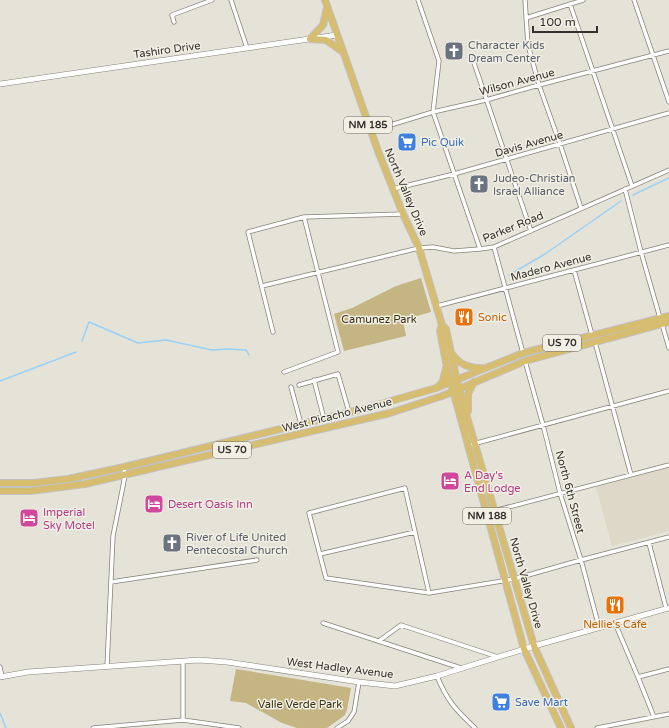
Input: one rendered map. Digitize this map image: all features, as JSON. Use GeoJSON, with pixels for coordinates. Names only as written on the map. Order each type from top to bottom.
{"type":"FeatureCollection","features":[{"type":"Feature","properties":{"kind":"main road","name":"North Valley Drive"},"geometry":{"type":"LineString","coordinates":[[325,0],[370,131],[403,214],[419,248],[442,325],[446,329],[467,417],[476,443],[534,646],[571,728]]}},
{"type":"Feature","properties":{"kind":"main road"},"geometry":{"type":"LineString","coordinates":[[310,39],[323,25],[328,7]]}},
{"type":"Feature","properties":{"kind":"main road"},"geometry":{"type":"LineString","coordinates":[[310,39],[326,40],[343,53]]}},
{"type":"Feature","properties":{"kind":"main road","name":"West Picacho Avenue"},"geometry":{"type":"LineString","coordinates":[[0,491],[30,491],[57,488],[125,476],[390,413],[453,392],[525,361],[664,321],[669,316]]}},
{"type":"Feature","properties":{"kind":"main road","name":"West Picacho Avenue"},"geometry":{"type":"LineString","coordinates":[[0,483],[33,483],[68,479],[349,413],[451,383],[523,354],[592,335],[664,321]]}},
{"type":"Feature","properties":{"kind":"main road","name":"North Valley Drive"},"geometry":{"type":"LineString","coordinates":[[442,325],[440,331],[446,365],[467,446],[524,649],[561,728]]}},
{"type":"Feature","properties":{"kind":"main road"},"geometry":{"type":"LineString","coordinates":[[451,353],[464,365],[472,368],[486,368]]}},
{"type":"Feature","properties":{"kind":"main road"},"geometry":{"type":"LineString","coordinates":[[436,388],[443,381],[446,365]]}},
{"type":"Feature","properties":{"kind":"main road"},"geometry":{"type":"LineString","coordinates":[[467,417],[468,394],[475,382]]}},
{"type":"Feature","properties":{"kind":"main road"},"geometry":{"type":"LineString","coordinates":[[442,396],[448,397],[457,405]]}},
{"type":"Feature","properties":{"kind":"street"},"geometry":{"type":"LineString","coordinates":[[174,22],[172,15],[212,0]]}},
{"type":"Feature","properties":{"kind":"street"},"geometry":{"type":"LineString","coordinates":[[230,0],[247,48]]}},
{"type":"Feature","properties":{"kind":"street"},"geometry":{"type":"LineString","coordinates":[[424,0],[419,1],[439,61],[433,112],[480,249]]}},
{"type":"Feature","properties":{"kind":"street"},"geometry":{"type":"LineString","coordinates":[[526,0],[528,45],[539,85],[581,208]]}},
{"type":"Feature","properties":{"kind":"street"},"geometry":{"type":"LineString","coordinates":[[526,18],[583,0]]}},
{"type":"Feature","properties":{"kind":"street"},"geometry":{"type":"LineString","coordinates":[[634,0],[669,102]]}},
{"type":"Feature","properties":{"kind":"street"},"geometry":{"type":"LineString","coordinates":[[570,4],[632,186]]}},
{"type":"Feature","properties":{"kind":"street","name":"Tashiro Drive"},"geometry":{"type":"LineString","coordinates":[[0,84],[337,35]]}},
{"type":"Feature","properties":{"kind":"street","name":"Wilson Avenue"},"geometry":{"type":"LineString","coordinates":[[370,131],[433,112],[486,100],[669,51]]}},
{"type":"Feature","properties":{"kind":"street"},"geometry":{"type":"LineString","coordinates":[[473,60],[531,231]]}},
{"type":"Feature","properties":{"kind":"street","name":"Davis Avenue"},"geometry":{"type":"LineString","coordinates":[[393,189],[454,174],[669,113]]}},
{"type":"Feature","properties":{"kind":"street","name":"Parker Road"},"geometry":{"type":"LineString","coordinates":[[262,286],[419,248],[433,247],[454,251],[494,247],[669,170]]}},
{"type":"Feature","properties":{"kind":"street"},"geometry":{"type":"LineString","coordinates":[[625,189],[641,252],[664,321],[669,348]]}},
{"type":"Feature","properties":{"kind":"street"},"geometry":{"type":"LineString","coordinates":[[273,332],[248,232],[304,217],[403,214]]}},
{"type":"Feature","properties":{"kind":"street"},"geometry":{"type":"LineString","coordinates":[[284,372],[338,352],[304,217]]}},
{"type":"Feature","properties":{"kind":"street","name":"Madero Avenue"},"geometry":{"type":"LineString","coordinates":[[437,306],[669,245]]}},
{"type":"Feature","properties":{"kind":"street"},"geometry":{"type":"LineString","coordinates":[[494,247],[523,354]]}},
{"type":"Feature","properties":{"kind":"street"},"geometry":{"type":"LineString","coordinates":[[574,270],[592,335]]}},
{"type":"Feature","properties":{"kind":"street"},"geometry":{"type":"LineString","coordinates":[[595,342],[630,475]]}},
{"type":"Feature","properties":{"kind":"street","name":"North 6th Street"},"geometry":{"type":"LineString","coordinates":[[525,361],[560,493],[581,560],[599,628]]}},
{"type":"Feature","properties":{"kind":"street"},"geometry":{"type":"LineString","coordinates":[[299,385],[338,374],[349,413]]}},
{"type":"Feature","properties":{"kind":"street"},"geometry":{"type":"LineString","coordinates":[[314,380],[324,419]]}},
{"type":"Feature","properties":{"kind":"street"},"geometry":{"type":"LineString","coordinates":[[291,386],[301,424]]}},
{"type":"Feature","properties":{"kind":"street"},"geometry":{"type":"LineString","coordinates":[[467,446],[669,391]]}},
{"type":"Feature","properties":{"kind":"street"},"geometry":{"type":"LineString","coordinates":[[486,513],[669,465]]}},
{"type":"Feature","properties":{"kind":"street"},"geometry":{"type":"LineString","coordinates":[[107,666],[113,536],[125,476],[124,467]]}},
{"type":"Feature","properties":{"kind":"street"},"geometry":{"type":"LineString","coordinates":[[429,593],[406,488],[309,513],[326,578],[429,593],[514,579],[669,537]]}},
{"type":"Feature","properties":{"kind":"street"},"geometry":{"type":"LineString","coordinates":[[320,554],[415,532]]}},
{"type":"Feature","properties":{"kind":"street"},"geometry":{"type":"LineString","coordinates":[[649,543],[667,608]]}},
{"type":"Feature","properties":{"kind":"street"},"geometry":{"type":"LineString","coordinates":[[111,582],[257,560]]}},
{"type":"Feature","properties":{"kind":"street","name":"West Hadley Avenue"},"geometry":{"type":"LineString","coordinates":[[1,677],[23,673],[199,660],[228,662],[359,682],[396,686],[437,676],[534,646],[667,608]]}},
{"type":"Feature","properties":{"kind":"street"},"geometry":{"type":"LineString","coordinates":[[323,623],[462,668]]}},
{"type":"Feature","properties":{"kind":"street"},"geometry":{"type":"LineString","coordinates":[[615,623],[654,717]]}},
{"type":"Feature","properties":{"kind":"street"},"geometry":{"type":"LineString","coordinates":[[379,641],[401,625],[498,657]]}},
{"type":"Feature","properties":{"kind":"street"},"geometry":{"type":"LineString","coordinates":[[183,661],[183,720]]}},
{"type":"Feature","properties":{"kind":"street"},"geometry":{"type":"LineString","coordinates":[[0,667],[1,677]]}},
{"type":"Feature","properties":{"kind":"street"},"geometry":{"type":"LineString","coordinates":[[638,677],[669,669]]}},
{"type":"Feature","properties":{"kind":"street"},"geometry":{"type":"LineString","coordinates":[[437,676],[444,693],[456,709],[475,728]]}},
{"type":"Feature","properties":{"kind":"street"},"geometry":{"type":"LineString","coordinates":[[337,728],[348,721],[354,712],[359,682]]}},
{"type":"Feature","properties":{"kind":"street"},"geometry":{"type":"LineString","coordinates":[[597,728],[669,714]]}},
{"type":"Feature","properties":{"kind":"street"},"geometry":{"type":"LineString","coordinates":[[93,728],[183,720],[239,728]]}},
{"type":"Feature","properties":{"kind":"shaded area"},"geometry":{"type":"Polygon","coordinates":[[[669,467],[669,531],[612,546],[596,487],[669,467]]]}},
{"type":"Feature","properties":{"kind":"green space","name":"Camunez Park"},"geometry":{"type":"Polygon","coordinates":[[[421,278],[431,312],[403,320],[406,336],[344,351],[334,314],[352,308],[396,286],[421,278]]]}},
{"type":"Feature","properties":{"kind":"green space","name":"Valle Verde Park"},"geometry":{"type":"Polygon","coordinates":[[[236,669],[351,688],[347,710],[345,715],[327,728],[297,728],[282,723],[246,703],[230,701],[236,669]]]}},
{"type":"Feature","properties":{"kind":"waterway"},"geometry":{"type":"LineString","coordinates":[[633,195],[669,178]]}},
{"type":"Feature","properties":{"kind":"waterway"},"geometry":{"type":"LineString","coordinates":[[509,275],[545,254],[621,201]]}},
{"type":"Feature","properties":{"kind":"waterway"},"geometry":{"type":"LineString","coordinates":[[82,341],[89,322],[138,343],[166,340],[212,350],[246,350],[249,355]]}},
{"type":"Feature","properties":{"kind":"waterway"},"geometry":{"type":"LineString","coordinates":[[0,381],[76,352]]}},
{"type":"Feature","properties":{"kind":"waterway"},"geometry":{"type":"LineString","coordinates":[[0,713],[6,728]]}},
{"type":"Feature","properties":{"kind":"place","name":"Character Kids Dream Center"},"geometry":{"type":"Point","coordinates":[454,51]}},
{"type":"Feature","properties":{"kind":"place","name":"Pic Quik"},"geometry":{"type":"Point","coordinates":[407,142]}},
{"type":"Feature","properties":{"kind":"place","name":"Judeo-Christian Israel Alliance"},"geometry":{"type":"Point","coordinates":[479,184]}},
{"type":"Feature","properties":{"kind":"place","name":"Sonic"},"geometry":{"type":"Point","coordinates":[464,317]}},
{"type":"Feature","properties":{"kind":"place","name":"A Day's End Lodge"},"geometry":{"type":"Point","coordinates":[450,481]}},
{"type":"Feature","properties":{"kind":"place","name":"Desert Oasis Inn"},"geometry":{"type":"Point","coordinates":[154,504]}},
{"type":"Feature","properties":{"kind":"place","name":"Imperial Sky Motel"},"geometry":{"type":"Point","coordinates":[29,518]}},
{"type":"Feature","properties":{"kind":"place","name":"River of Life United Pentecostal Church"},"geometry":{"type":"Point","coordinates":[172,543]}},
{"type":"Feature","properties":{"kind":"place","name":"Nellie's Cafe"},"geometry":{"type":"Point","coordinates":[615,605]}},
{"type":"Feature","properties":{"kind":"place","name":"Save Mart"},"geometry":{"type":"Point","coordinates":[501,702]}}]}
